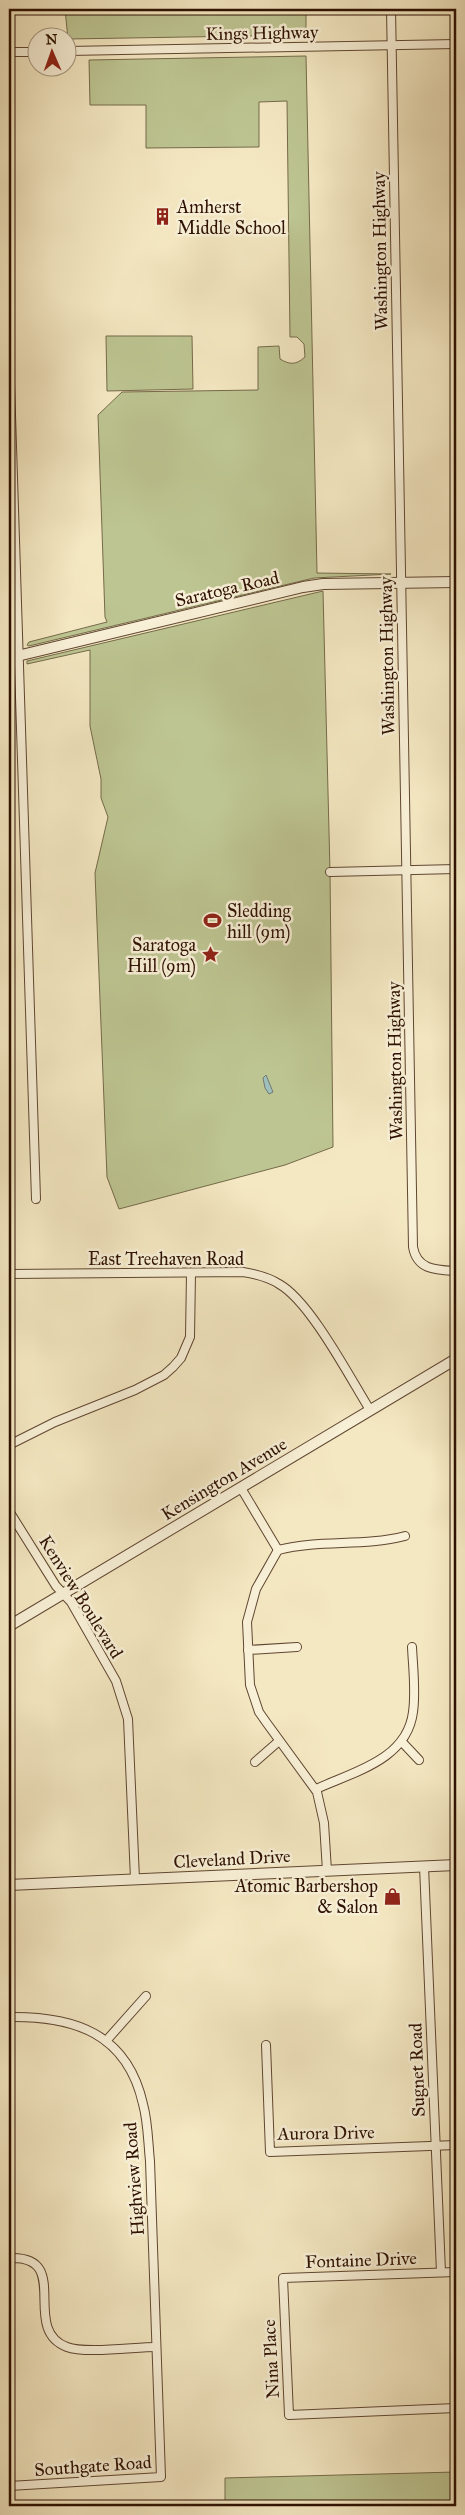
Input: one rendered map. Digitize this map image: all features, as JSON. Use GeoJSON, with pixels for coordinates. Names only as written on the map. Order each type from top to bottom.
{"type":"FeatureCollection","features":[{"type":"Feature","properties":{"kind":"street","name":"Washington Highway"},"geometry":{"type":"LineString","coordinates":[[391,9],[413,1247],[417,1260],[423,1266],[456,1271]]}},
{"type":"Feature","properties":{"kind":"street","name":"Kings Highway"},"geometry":{"type":"LineString","coordinates":[[78,51],[456,44]]}},
{"type":"Feature","properties":{"kind":"street"},"geometry":{"type":"LineString","coordinates":[[9,52],[28,52]]}},
{"type":"Feature","properties":{"kind":"street"},"geometry":{"type":"LineString","coordinates":[[9,352],[14,657],[36,1199]]}},
{"type":"Feature","properties":{"kind":"street","name":"Saratoga Road"},"geometry":{"type":"LineString","coordinates":[[14,657],[303,587],[323,584],[456,582]]}},
{"type":"Feature","properties":{"kind":"street"},"geometry":{"type":"LineString","coordinates":[[330,872],[456,869]]}},
{"type":"Feature","properties":{"kind":"street"},"geometry":{"type":"LineString","coordinates":[[9,1445],[55,1422],[135,1390],[164,1375],[173,1367],[184,1353],[190,1336],[191,1272]]}},
{"type":"Feature","properties":{"kind":"street","name":"East Treehaven Road"},"geometry":{"type":"LineString","coordinates":[[11,1274],[242,1272],[266,1278],[285,1288],[302,1303],[370,1410]]}},
{"type":"Feature","properties":{"kind":"street","name":"Kensington Avenue"},"geometry":{"type":"LineString","coordinates":[[9,1626],[456,1359]]}},
{"type":"Feature","properties":{"kind":"street"},"geometry":{"type":"LineString","coordinates":[[241,1488],[278,1550]]}},
{"type":"Feature","properties":{"kind":"street","name":"Kenview Boulevard"},"geometry":{"type":"LineString","coordinates":[[9,1511],[63,1594],[71,1602],[116,1681],[126,1711],[135,1879]]}},
{"type":"Feature","properties":{"kind":"street"},"geometry":{"type":"LineString","coordinates":[[327,1871],[324,1823],[316,1789],[259,1712],[252,1694],[247,1622],[252,1600],[278,1550],[308,1543],[386,1541],[405,1536]]}},
{"type":"Feature","properties":{"kind":"street"},"geometry":{"type":"LineString","coordinates":[[316,1789],[380,1760],[402,1742],[413,1715],[412,1646]]}},
{"type":"Feature","properties":{"kind":"street"},"geometry":{"type":"LineString","coordinates":[[248,1650],[297,1647]]}},
{"type":"Feature","properties":{"kind":"street"},"geometry":{"type":"LineString","coordinates":[[256,1762],[279,1741]]}},
{"type":"Feature","properties":{"kind":"street"},"geometry":{"type":"LineString","coordinates":[[402,1742],[419,1760]]}},
{"type":"Feature","properties":{"kind":"street","name":"Cleveland Drive"},"geometry":{"type":"LineString","coordinates":[[9,1884],[456,1865]]}},
{"type":"Feature","properties":{"kind":"street","name":"Sugnet Road"},"geometry":{"type":"LineString","coordinates":[[424,1866],[441,2272]]}},
{"type":"Feature","properties":{"kind":"street"},"geometry":{"type":"LineString","coordinates":[[106,2041],[146,1996]]}},
{"type":"Feature","properties":{"kind":"street","name":"Highview Road"},"geometry":{"type":"LineString","coordinates":[[9,2016],[56,2019],[93,2031],[106,2041],[131,2071],[138,2087],[145,2113],[150,2161],[159,2429]]}},
{"type":"Feature","properties":{"kind":"street","name":"Aurora Drive"},"geometry":{"type":"LineString","coordinates":[[266,2045],[270,2152],[456,2145]]}},
{"type":"Feature","properties":{"kind":"street"},"geometry":{"type":"LineString","coordinates":[[9,2258],[26,2258],[40,2268],[43,2275],[46,2322],[53,2337],[60,2343],[76,2349],[156,2347]]}},
{"type":"Feature","properties":{"kind":"street","name":"Fontaine Drive"},"geometry":{"type":"LineString","coordinates":[[283,2294],[283,2278],[456,2272]]}},
{"type":"Feature","properties":{"kind":"street","name":"Nina Place"},"geometry":{"type":"LineString","coordinates":[[283,2294],[289,2415],[456,2408]]}},
{"type":"Feature","properties":{"kind":"street","name":"Southgate Road"},"geometry":{"type":"LineString","coordinates":[[9,2486],[161,2477],[159,2429]]}},
{"type":"Feature","properties":{"kind":"green space"},"geometry":{"type":"Polygon","coordinates":[[[65,9],[306,9],[306,35],[78,39],[78,28],[67,28],[65,9]]]}},
{"type":"Feature","properties":{"kind":"green space"},"geometry":{"type":"Polygon","coordinates":[[[306,56],[317,573],[391,574],[314,578],[29,646],[27,645],[29,642],[107,622],[105,617],[98,415],[122,392],[258,390],[258,347],[279,346],[280,359],[290,363],[299,362],[305,357],[304,344],[297,337],[290,337],[287,101],[259,102],[259,147],[146,148],[146,105],[90,105],[89,60],[306,56]]]}},
{"type":"Feature","properties":{"kind":"green space"},"geometry":{"type":"Polygon","coordinates":[[[106,336],[192,336],[193,389],[107,391],[106,336]]]}},
{"type":"Feature","properties":{"kind":"green space"},"geometry":{"type":"Polygon","coordinates":[[[323,591],[330,872],[333,1147],[285,1165],[119,1209],[107,1177],[95,873],[108,817],[101,798],[101,779],[90,726],[90,650],[27,664],[27,661],[323,591]]]}},
{"type":"Feature","properties":{"kind":"green space"},"geometry":{"type":"Polygon","coordinates":[[[456,2472],[456,2506],[225,2506],[225,2478],[456,2472]]]}},
{"type":"Feature","properties":{"kind":"water"},"geometry":{"type":"Polygon","coordinates":[[[266,1075],[273,1092],[269,1094],[265,1088],[263,1078],[266,1075]]]}},
{"type":"Feature","properties":{"kind":"place","name":"Amherst Middle School"},"geometry":{"type":"Point","coordinates":[163,217]}},
{"type":"Feature","properties":{"kind":"place","name":"Sledding hill (9m)"},"geometry":{"type":"Point","coordinates":[213,921]}},
{"type":"Feature","properties":{"kind":"place","name":"Saratoga Hill (9m)"},"geometry":{"type":"Point","coordinates":[210,955]}},
{"type":"Feature","properties":{"kind":"place","name":"Atomic Barbershop & Salon"},"geometry":{"type":"Point","coordinates":[392,1896]}}]}
